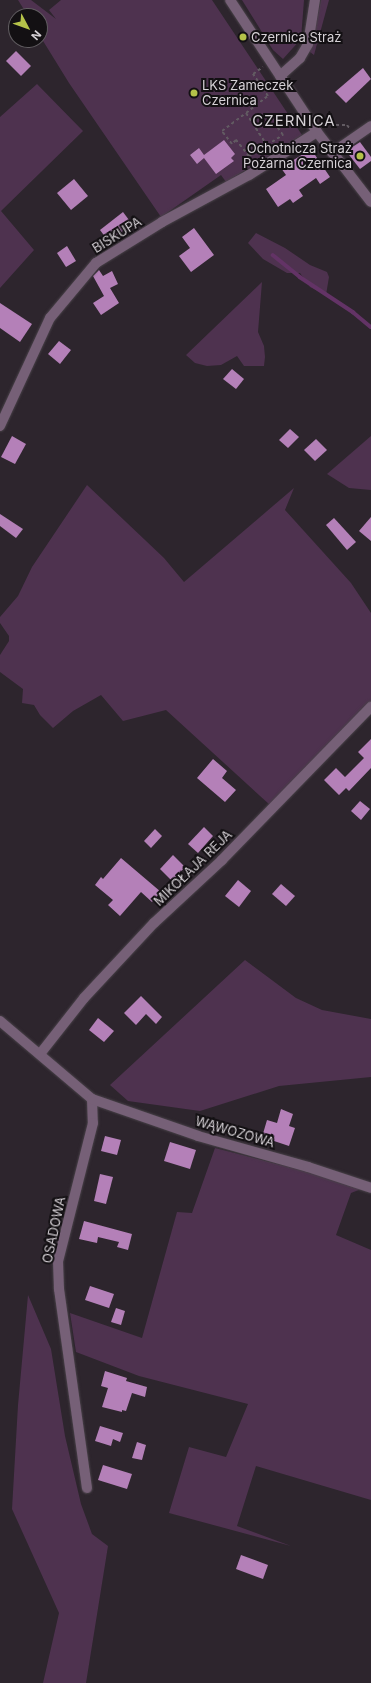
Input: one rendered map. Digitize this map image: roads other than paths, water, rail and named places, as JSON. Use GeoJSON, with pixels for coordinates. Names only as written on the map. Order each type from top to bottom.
{"type":"FeatureCollection","features":[{"type":"Feature","properties":{"kind":"street"},"geometry":{"type":"LineString","coordinates":[[230,0],[314,128],[371,202]]}},
{"type":"Feature","properties":{"kind":"street"},"geometry":{"type":"LineString","coordinates":[[280,76],[300,58],[308,44],[315,0]]}},
{"type":"Feature","properties":{"kind":"street"},"geometry":{"type":"LineString","coordinates":[[332,153],[371,126]]}},
{"type":"Feature","properties":{"kind":"street","name":"BISKUPA"},"geometry":{"type":"LineString","coordinates":[[0,426],[50,318],[96,263],[162,222],[249,175],[314,128]]}},
{"type":"Feature","properties":{"kind":"street","name":"MIKOŁAJA REJA"},"geometry":{"type":"LineString","coordinates":[[40,1054],[84,998],[154,923],[222,860],[371,707]]}},
{"type":"Feature","properties":{"kind":"street"},"geometry":{"type":"LineString","coordinates":[[0,1021],[92,1099]]}},
{"type":"Feature","properties":{"kind":"street","name":"WĄWOZOWA"},"geometry":{"type":"LineString","coordinates":[[92,1099],[198,1136],[308,1167],[371,1188]]}},
{"type":"Feature","properties":{"kind":"street","name":"OSADOWA"},"geometry":{"type":"LineString","coordinates":[[87,1488],[59,1289],[58,1261],[93,1123],[92,1099]]}},
{"type":"Feature","properties":{"kind":"waterway"},"geometry":{"type":"LineString","coordinates":[[273,255],[300,277],[353,312],[371,327]]}},
{"type":"Feature","properties":{"kind":"place","name":"Czernica Straż"},"geometry":{"type":"Point","coordinates":[243,37]}},
{"type":"Feature","properties":{"kind":"place","name":"LKS Zameczek Czernica"},"geometry":{"type":"Point","coordinates":[194,93]}},
{"type":"Feature","properties":{"kind":"place","name":"Ochotnicza Straż Pożarna Czernica"},"geometry":{"type":"Point","coordinates":[360,156]}},
{"type":"Feature","properties":{"kind":"district","name":"CZERNICA"},"geometry":{"type":"Point","coordinates":[294,121]}}]}
